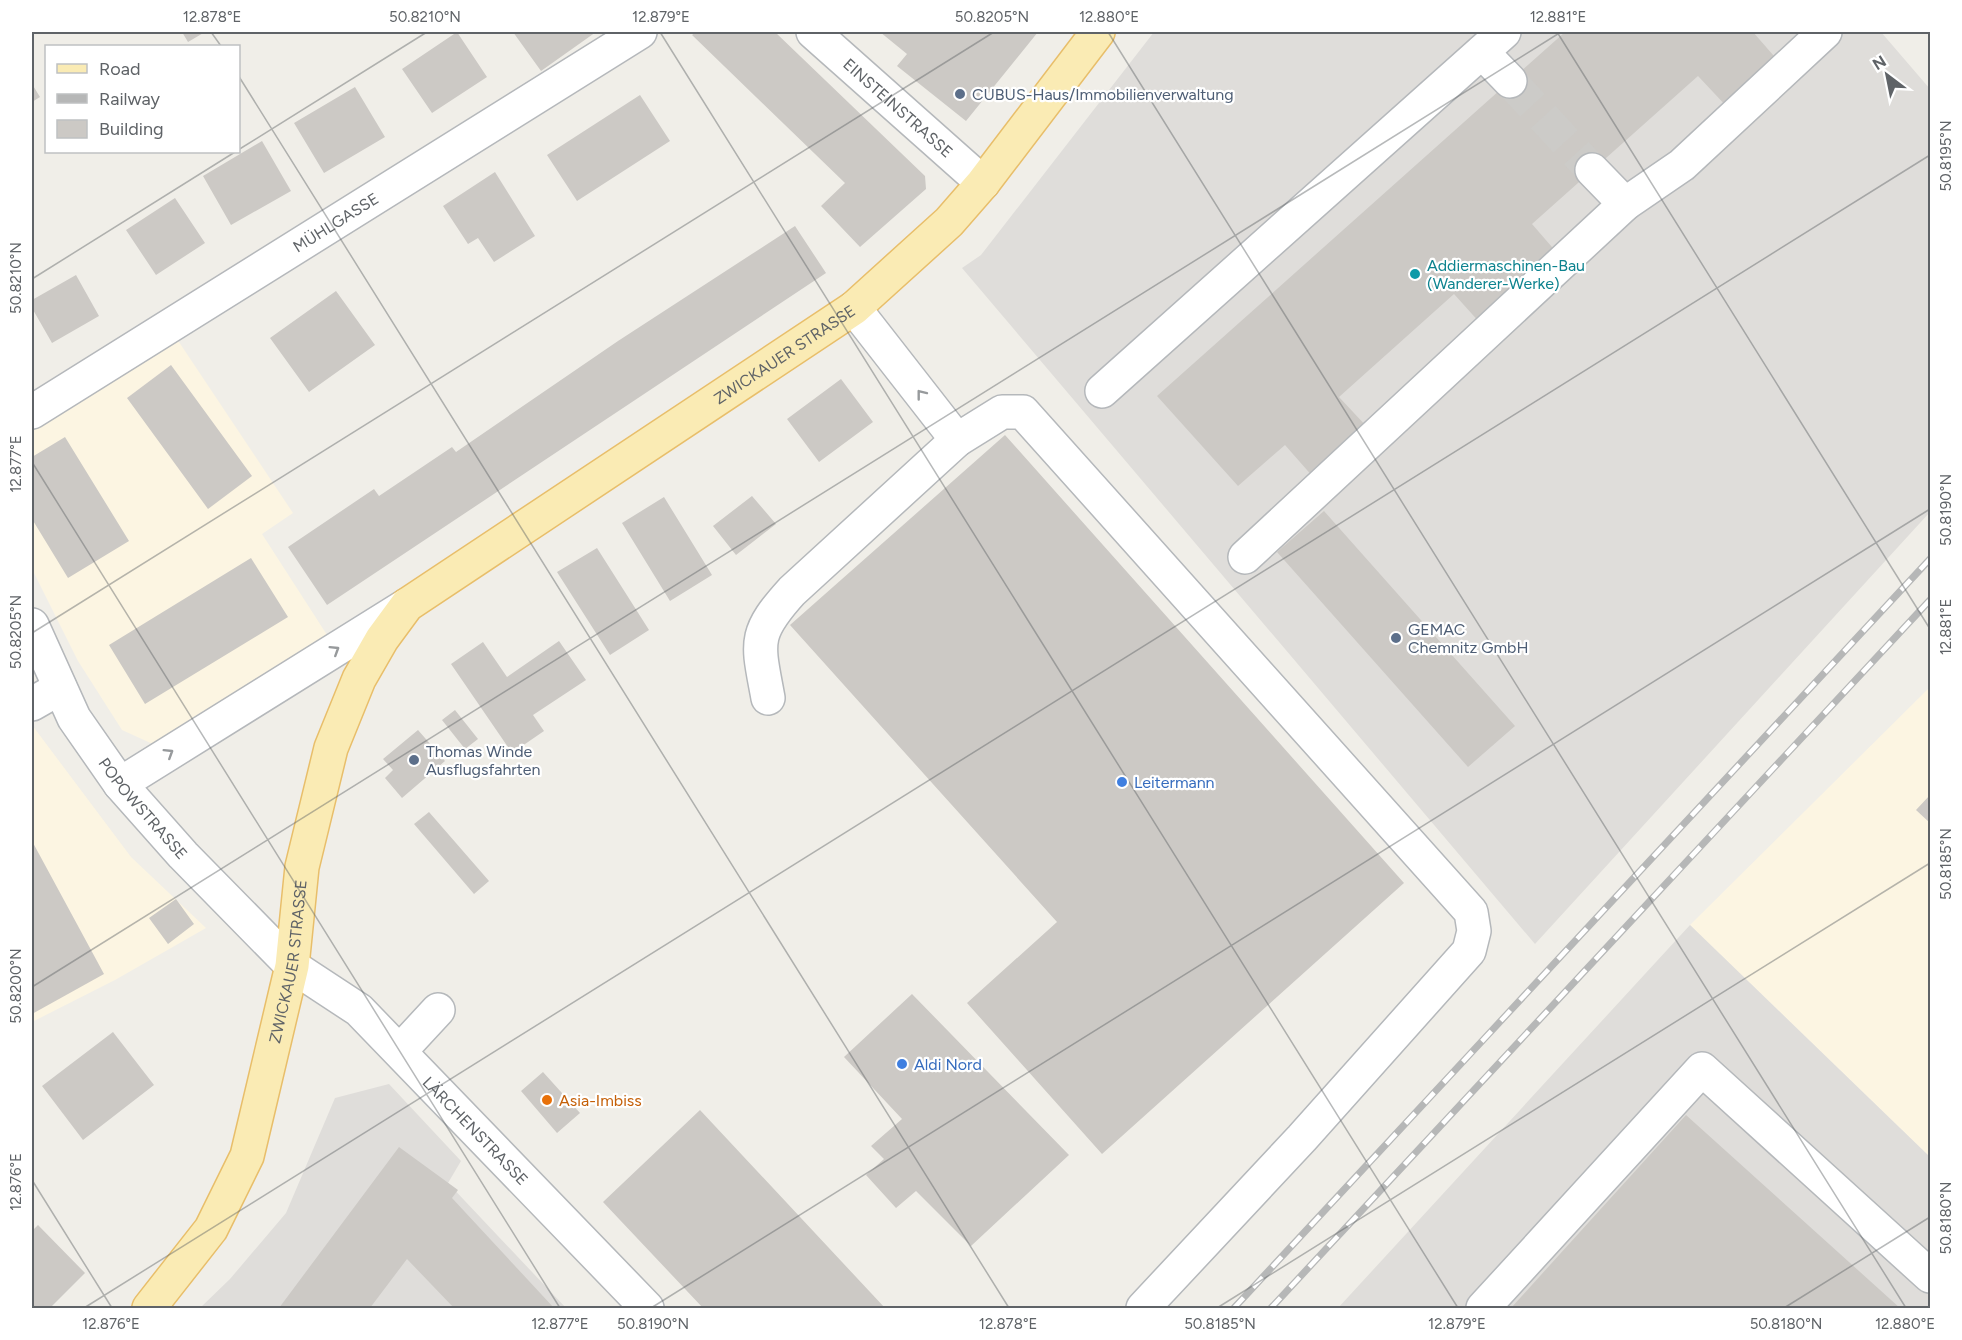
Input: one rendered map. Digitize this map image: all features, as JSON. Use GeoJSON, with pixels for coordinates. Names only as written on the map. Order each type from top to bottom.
{"type":"FeatureCollection","features":[{"type":"Feature","properties":{"kind":"main road","name":"ZWICKAUER STRASSE"},"geometry":{"type":"LineString","coordinates":[[149,1308],[212,1229],[247,1156],[292,966],[302,867],[331,748],[359,679],[382,639],[406,605],[854,308],[950,222],[983,183],[1098,32]]}},
{"type":"Feature","properties":{"kind":"street","name":"MÜHLGASSE"},"geometry":{"type":"LineString","coordinates":[[32,412],[640,32]]}},
{"type":"Feature","properties":{"kind":"street","name":"EINSTEINSTRASSE"},"geometry":{"type":"LineString","coordinates":[[813,32],[983,183]]}},
{"type":"Feature","properties":{"kind":"street"},"geometry":{"type":"LineString","coordinates":[[1245,556],[1625,204],[1682,165],[1826,32]]}},
{"type":"Feature","properties":{"kind":"street"},"geometry":{"type":"LineString","coordinates":[[1102,391],[1493,42],[1510,81]]}},
{"type":"Feature","properties":{"kind":"street"},"geometry":{"type":"LineString","coordinates":[[1592,170],[1625,204]]}},
{"type":"Feature","properties":{"kind":"street"},"geometry":{"type":"LineString","coordinates":[[854,308],[957,440]]}},
{"type":"Feature","properties":{"kind":"street"},"geometry":{"type":"LineString","coordinates":[[768,698],[759,647],[768,617],[792,591],[957,440],[1002,412],[1023,412],[1471,912],[1474,931],[1469,951],[1302,1138],[1143,1308]]}},
{"type":"Feature","properties":{"kind":"street","name":"ZWICKAUER STRASSE"},"geometry":{"type":"LineString","coordinates":[[120,784],[406,605]]}},
{"type":"Feature","properties":{"kind":"street","name":"POPOWSTRASSE"},"geometry":{"type":"LineString","coordinates":[[32,625],[74,718],[120,784],[183,855],[292,966]]}},
{"type":"Feature","properties":{"kind":"street"},"geometry":{"type":"LineString","coordinates":[[32,704],[60,688]]}},
{"type":"Feature","properties":{"kind":"street","name":"LÄRCHENSTRASSE"},"geometry":{"type":"LineString","coordinates":[[292,966],[359,1010],[646,1308]]}},
{"type":"Feature","properties":{"kind":"street"},"geometry":{"type":"LineString","coordinates":[[400,1051],[438,1010]]}},
{"type":"Feature","properties":{"kind":"street"},"geometry":{"type":"LineString","coordinates":[[1483,1308],[1702,1069],[1930,1276]]}},
{"type":"Feature","properties":{"kind":"shaded area"},"geometry":{"type":"Polygon","coordinates":[[[1154,32],[1881,32],[1930,89],[1930,512],[1535,944],[962,268],[981,255],[1154,32]]]}},
{"type":"Feature","properties":{"kind":"shaded area"},"geometry":{"type":"Polygon","coordinates":[[[175,336],[293,513],[262,534],[329,638],[155,745],[122,730],[78,661],[32,569],[32,424],[175,336]]]}},
{"type":"Feature","properties":{"kind":"shaded area"},"geometry":{"type":"Polygon","coordinates":[[[1930,687],[1930,1157],[1690,925],[1930,687]]]}},
{"type":"Feature","properties":{"kind":"shaded area"},"geometry":{"type":"Polygon","coordinates":[[[32,725],[131,857],[206,928],[115,980],[32,1022],[32,725]]]}},
{"type":"Feature","properties":{"kind":"shaded area"},"geometry":{"type":"Polygon","coordinates":[[[1690,925],[1930,1157],[1930,1308],[1338,1308],[1690,925]]]}},
{"type":"Feature","properties":{"kind":"shaded area"},"geometry":{"type":"Polygon","coordinates":[[[389,1084],[461,1161],[448,1183],[566,1308],[200,1308],[230,1279],[286,1213],[335,1098],[389,1084]]]}},
{"type":"Feature","properties":{"kind":"building"},"geometry":{"type":"Polygon","coordinates":[[[182,32],[205,32],[188,42],[182,32]]]}},
{"type":"Feature","properties":{"kind":"building"},"geometry":{"type":"Polygon","coordinates":[[[457,32],[487,77],[432,113],[402,69],[457,32]]]}},
{"type":"Feature","properties":{"kind":"building"},"geometry":{"type":"Polygon","coordinates":[[[513,32],[596,32],[541,71],[513,32]]]}},
{"type":"Feature","properties":{"kind":"building"},"geometry":{"type":"Polygon","coordinates":[[[696,32],[775,32],[925,176],[926,189],[860,247],[821,206],[845,183],[692,35],[696,32]]]}},
{"type":"Feature","properties":{"kind":"building","name":"CUBUS-Haus/Immobilienverwaltung"},"geometry":{"type":"Polygon","coordinates":[[[880,32],[1038,32],[966,121],[897,66],[907,54],[880,32]]]}},
{"type":"Feature","properties":{"kind":"building","name":"Addiermaschinen-Bau (Wanderer-Werke)"},"geometry":{"type":"Polygon","coordinates":[[[1565,32],[1753,32],[1780,63],[1729,109],[1698,76],[1532,224],[1558,254],[1481,324],[1454,294],[1339,397],[1368,428],[1314,478],[1285,445],[1238,486],[1157,396],[1565,32]]]}},
{"type":"Feature","properties":{"kind":"building"},"geometry":{"type":"Polygon","coordinates":[[[32,84],[40,97],[32,102],[32,84]]]}},
{"type":"Feature","properties":{"kind":"building"},"geometry":{"type":"Polygon","coordinates":[[[355,87],[385,137],[324,173],[294,123],[355,87]]]}},
{"type":"Feature","properties":{"kind":"building"},"geometry":{"type":"Polygon","coordinates":[[[640,95],[670,141],[577,201],[547,155],[640,95]]]}},
{"type":"Feature","properties":{"kind":"building"},"geometry":{"type":"Polygon","coordinates":[[[262,141],[291,191],[231,225],[203,176],[262,141]]]}},
{"type":"Feature","properties":{"kind":"building"},"geometry":{"type":"Polygon","coordinates":[[[495,172],[535,236],[494,262],[478,238],[468,244],[443,206],[495,172]]]}},
{"type":"Feature","properties":{"kind":"building"},"geometry":{"type":"Polygon","coordinates":[[[175,198],[205,243],[156,275],[126,230],[175,198]]]}},
{"type":"Feature","properties":{"kind":"building"},"geometry":{"type":"Polygon","coordinates":[[[795,226],[826,273],[327,605],[288,547],[374,489],[379,496],[452,447],[456,452],[618,341],[795,226]]]}},
{"type":"Feature","properties":{"kind":"building"},"geometry":{"type":"Polygon","coordinates":[[[76,275],[99,316],[52,343],[32,308],[32,300],[76,275]]]}},
{"type":"Feature","properties":{"kind":"building"},"geometry":{"type":"Polygon","coordinates":[[[336,291],[375,345],[309,392],[270,338],[336,291]]]}},
{"type":"Feature","properties":{"kind":"building"},"geometry":{"type":"Polygon","coordinates":[[[171,365],[252,476],[208,509],[127,398],[171,365]]]}},
{"type":"Feature","properties":{"kind":"building"},"geometry":{"type":"Polygon","coordinates":[[[841,379],[873,422],[819,462],[787,419],[841,379]]]}},
{"type":"Feature","properties":{"kind":"building","name":"Leitermann"},"geometry":{"type":"Polygon","coordinates":[[[1005,435],[1404,883],[1102,1154],[967,1003],[1057,922],[790,625],[1005,435]]]}},
{"type":"Feature","properties":{"kind":"building"},"geometry":{"type":"Polygon","coordinates":[[[65,437],[129,541],[68,578],[32,519],[32,457],[65,437]]]}},
{"type":"Feature","properties":{"kind":"building"},"geometry":{"type":"Polygon","coordinates":[[[752,496],[776,524],[736,555],[713,526],[752,496]]]}},
{"type":"Feature","properties":{"kind":"building"},"geometry":{"type":"Polygon","coordinates":[[[664,497],[712,575],[670,601],[622,523],[664,497]]]}},
{"type":"Feature","properties":{"kind":"building"},"geometry":{"type":"Polygon","coordinates":[[[1324,511],[1515,726],[1468,767],[1277,552],[1324,511]]]}},
{"type":"Feature","properties":{"kind":"building"},"geometry":{"type":"Polygon","coordinates":[[[597,548],[649,630],[610,655],[557,572],[597,548]]]}},
{"type":"Feature","properties":{"kind":"building"},"geometry":{"type":"Polygon","coordinates":[[[251,558],[288,617],[145,704],[109,645],[251,558]]]}},
{"type":"Feature","properties":{"kind":"building"},"geometry":{"type":"Polygon","coordinates":[[[559,641],[586,680],[533,715],[544,731],[512,753],[451,664],[483,642],[507,677],[559,641]]]}},
{"type":"Feature","properties":{"kind":"building"},"geometry":{"type":"Polygon","coordinates":[[[455,710],[478,739],[465,749],[442,720],[455,710]]]}},
{"type":"Feature","properties":{"kind":"building","name":"Thomas Winde Ausflugsfahrten"},"geometry":{"type":"Polygon","coordinates":[[[418,730],[445,761],[402,798],[385,778],[393,770],[383,759],[418,730]]]}},
{"type":"Feature","properties":{"kind":"building"},"geometry":{"type":"Polygon","coordinates":[[[1930,795],[1930,823],[1916,810],[1930,795]]]}},
{"type":"Feature","properties":{"kind":"building"},"geometry":{"type":"Polygon","coordinates":[[[429,812],[489,881],[474,894],[414,824],[429,812]]]}},
{"type":"Feature","properties":{"kind":"building"},"geometry":{"type":"Polygon","coordinates":[[[32,841],[104,974],[32,1014],[32,841]]]}},
{"type":"Feature","properties":{"kind":"building"},"geometry":{"type":"Polygon","coordinates":[[[176,899],[194,924],[168,944],[149,918],[176,899]]]}},
{"type":"Feature","properties":{"kind":"building"},"geometry":{"type":"Polygon","coordinates":[[[912,994],[1069,1155],[971,1246],[916,1191],[896,1208],[866,1175],[884,1159],[871,1146],[902,1119],[844,1057],[912,994]]]}},
{"type":"Feature","properties":{"kind":"building"},"geometry":{"type":"Polygon","coordinates":[[[113,1032],[154,1085],[83,1140],[42,1086],[113,1032]]]}},
{"type":"Feature","properties":{"kind":"building"},"geometry":{"type":"Polygon","coordinates":[[[543,1072],[580,1113],[557,1133],[521,1091],[543,1072]]]}},
{"type":"Feature","properties":{"kind":"building"},"geometry":{"type":"Polygon","coordinates":[[[700,1110],[885,1308],[703,1308],[603,1202],[700,1110]]]}},
{"type":"Feature","properties":{"kind":"building"},"geometry":{"type":"Polygon","coordinates":[[[1686,1115],[1900,1308],[1511,1308],[1686,1115]]]}},
{"type":"Feature","properties":{"kind":"building"},"geometry":{"type":"Polygon","coordinates":[[[399,1147],[458,1190],[452,1198],[554,1308],[454,1308],[407,1259],[370,1308],[279,1308],[399,1147]]]}},
{"type":"Feature","properties":{"kind":"building"},"geometry":{"type":"Polygon","coordinates":[[[38,1225],[85,1273],[50,1308],[32,1308],[32,1231],[38,1225]]]}},
{"type":"Feature","properties":{"kind":"tunnel"},"geometry":{"type":"LineString","coordinates":[[1510,81],[1592,170]]}},
{"type":"Feature","properties":{"kind":"railway"},"geometry":{"type":"LineString","coordinates":[[1234,1308],[1930,559]]}},
{"type":"Feature","properties":{"kind":"railway"},"geometry":{"type":"LineString","coordinates":[[1271,1308],[1930,600]]}},
{"type":"Feature","properties":{"kind":"place","name":"CUBUS-Haus/Immobilienverwaltung"},"geometry":{"type":"Point","coordinates":[960,94]}},
{"type":"Feature","properties":{"kind":"place","name":"Addiermaschinen-Bau (Wanderer-Werke)"},"geometry":{"type":"Point","coordinates":[1415,274]}},
{"type":"Feature","properties":{"kind":"place","name":"GEMAC Chemnitz GmbH"},"geometry":{"type":"Point","coordinates":[1396,638]}},
{"type":"Feature","properties":{"kind":"place","name":"Thomas Winde Ausflugsfahrten"},"geometry":{"type":"Point","coordinates":[414,760]}},
{"type":"Feature","properties":{"kind":"place","name":"Leitermann"},"geometry":{"type":"Point","coordinates":[1122,782]}},
{"type":"Feature","properties":{"kind":"place","name":"Aldi Nord"},"geometry":{"type":"Point","coordinates":[902,1064]}},
{"type":"Feature","properties":{"kind":"place","name":"Asia-Imbiss"},"geometry":{"type":"Point","coordinates":[547,1100]}}]}
